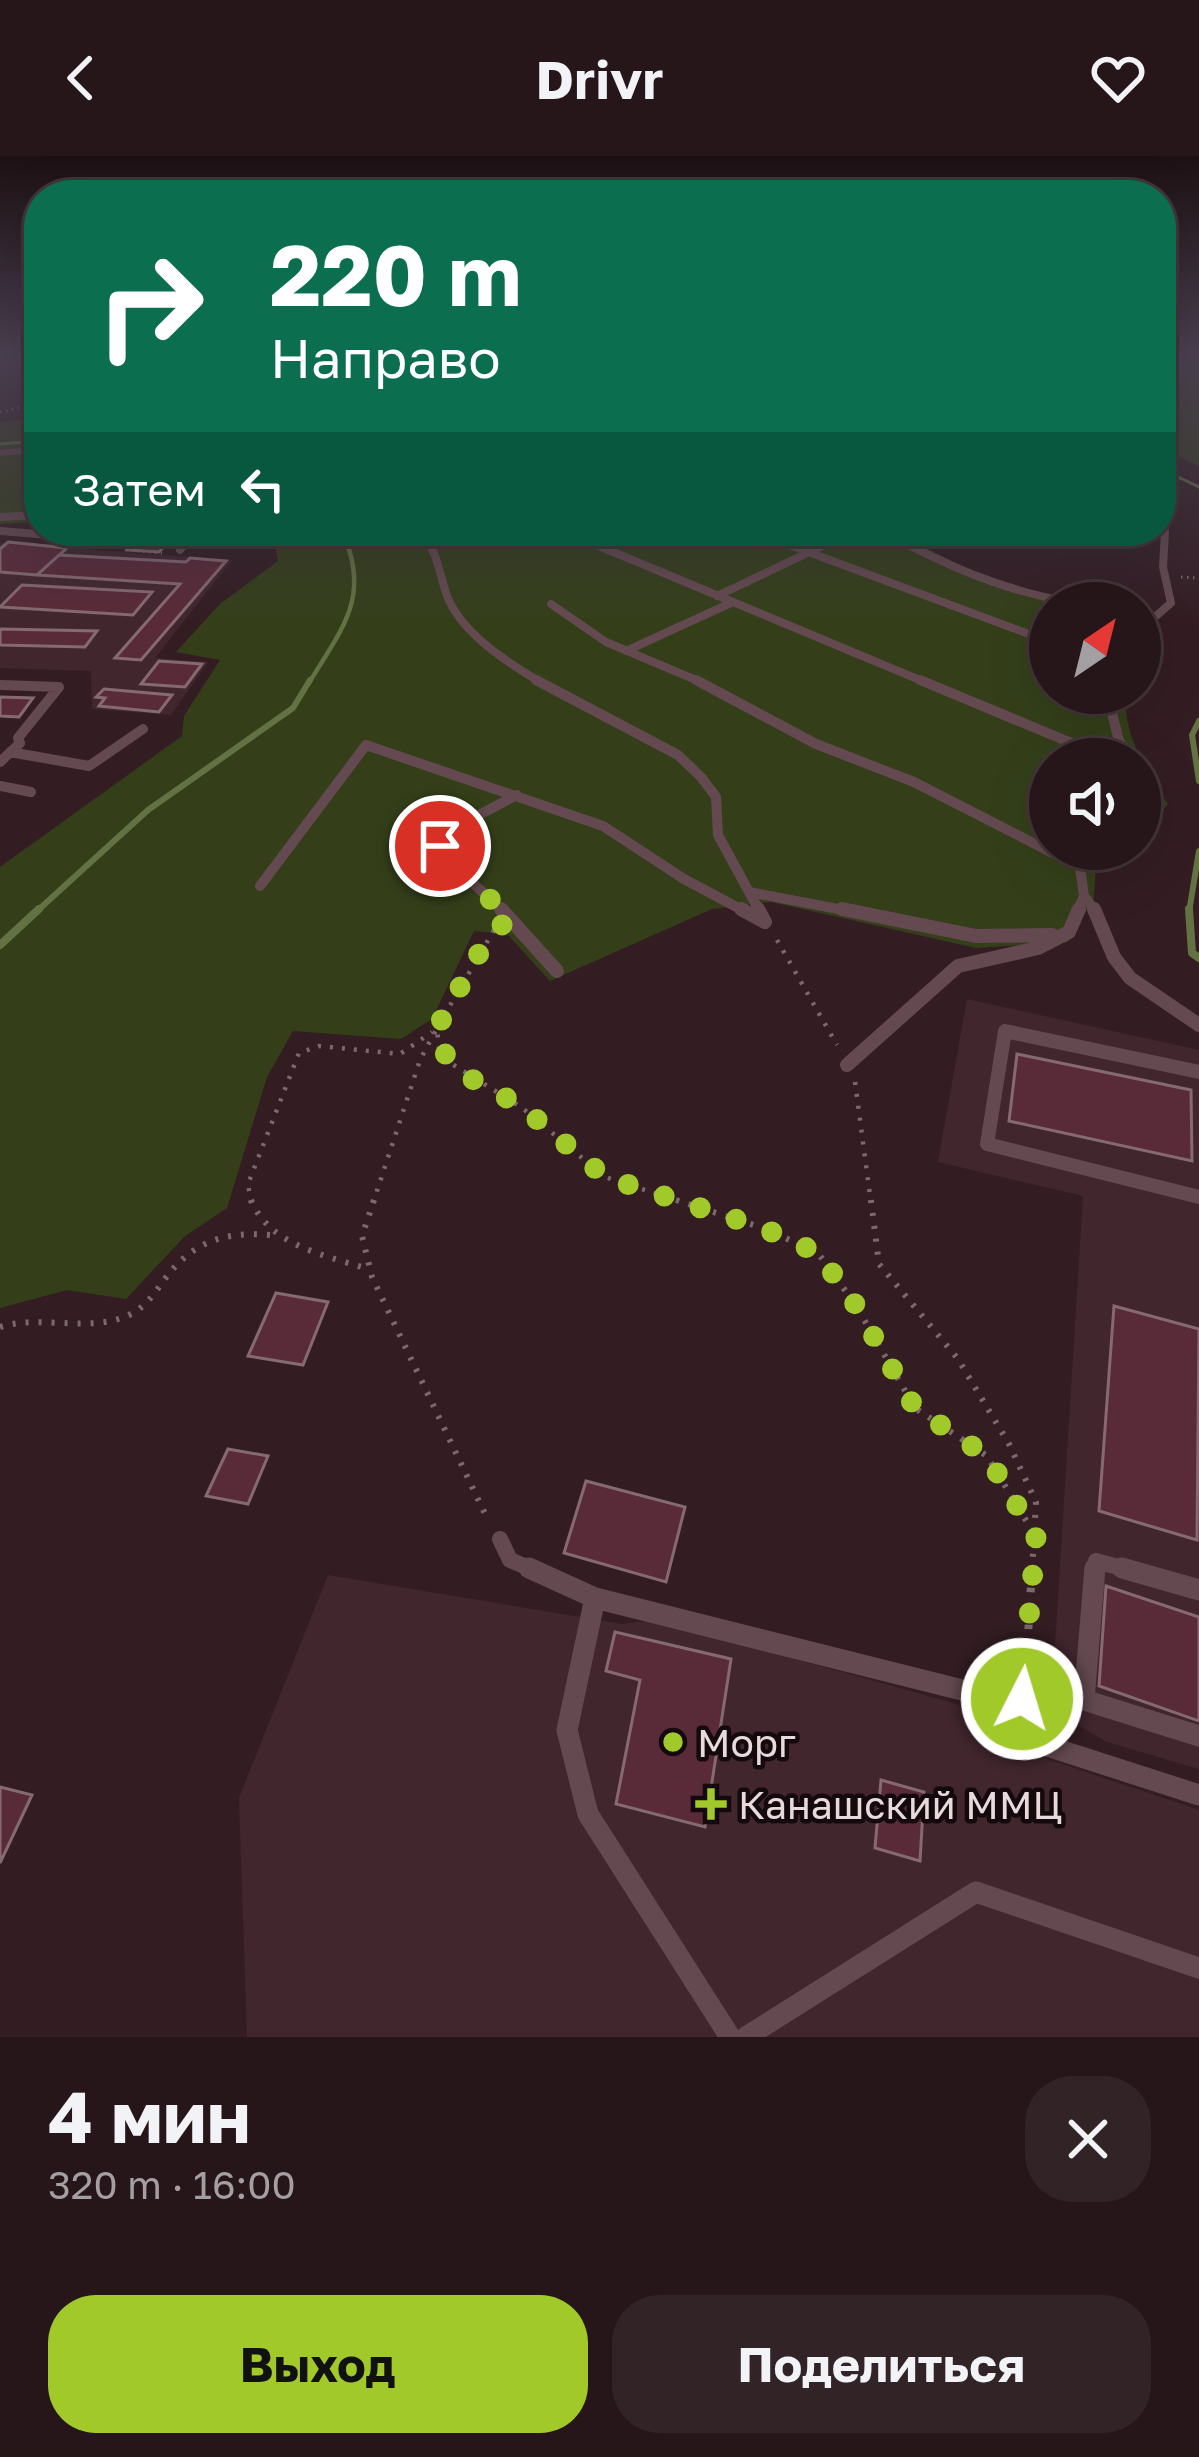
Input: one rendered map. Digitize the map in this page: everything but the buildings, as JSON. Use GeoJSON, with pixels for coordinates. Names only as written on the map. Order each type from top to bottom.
{"type":"FeatureCollection","features":[{"type":"Feature","properties":{"kind":"lane"},"geometry":{"type":"LineString","coordinates":[[180,550],[183,546]]}},
{"type":"Feature","properties":{"kind":"lane"},"geometry":{"type":"LineString","coordinates":[[432,546],[447,596],[465,626],[536,679],[678,755],[701,776],[716,797],[718,835],[765,922]]}},
{"type":"Feature","properties":{"kind":"lane"},"geometry":{"type":"LineString","coordinates":[[599,546],[1060,738]]}},
{"type":"Feature","properties":{"kind":"lane"},"geometry":{"type":"LineString","coordinates":[[793,546],[1029,634]]}},
{"type":"Feature","properties":{"kind":"lane"},"geometry":{"type":"LineString","coordinates":[[717,596],[823,546]]}},
{"type":"Feature","properties":{"kind":"lane"},"geometry":{"type":"LineString","coordinates":[[910,546],[963,574],[1029,596]]}},
{"type":"Feature","properties":{"kind":"lane"},"geometry":{"type":"LineString","coordinates":[[1161,613],[1172,603],[1164,574],[1167,546]]}},
{"type":"Feature","properties":{"kind":"lane"},"geometry":{"type":"LineString","coordinates":[[626,651],[733,602]]}},
{"type":"Feature","properties":{"kind":"lane"},"geometry":{"type":"LineString","coordinates":[[551,604],[626,651],[730,694],[816,744],[914,782],[1029,841]]}},
{"type":"Feature","properties":{"kind":"lane"},"geometry":{"type":"LineString","coordinates":[[0,685],[58,687],[18,738]]}},
{"type":"Feature","properties":{"kind":"lane"},"geometry":{"type":"LineString","coordinates":[[10,752],[89,766],[143,729]]}},
{"type":"Feature","properties":{"kind":"lane"},"geometry":{"type":"LineString","coordinates":[[0,737],[18,738]]}},
{"type":"Feature","properties":{"kind":"lane"},"geometry":{"type":"LineString","coordinates":[[0,762],[20,743],[18,738]]}},
{"type":"Feature","properties":{"kind":"lane"},"geometry":{"type":"LineString","coordinates":[[260,886],[366,745],[603,826],[684,879],[765,922]]}},
{"type":"Feature","properties":{"kind":"lane"},"geometry":{"type":"LineString","coordinates":[[0,786],[31,792]]}},
{"type":"Feature","properties":{"kind":"lane"},"geometry":{"type":"LineString","coordinates":[[517,794],[456,827],[440,846],[440,854],[510,917],[557,971]]}},
{"type":"Feature","properties":{"kind":"lane"},"geometry":{"type":"LineString","coordinates":[[847,1065],[958,966],[1038,947],[1069,932],[1084,896],[1080,870]]}},
{"type":"Feature","properties":{"kind":"lane"},"geometry":{"type":"LineString","coordinates":[[749,892],[791,896],[994,942],[1069,932]]}},
{"type":"Feature","properties":{"kind":"lane"},"geometry":{"type":"LineString","coordinates":[[1084,896],[1104,920],[1115,960],[1158,1001],[1199,1025]]}},
{"type":"Feature","properties":{"kind":"lane"},"geometry":{"type":"LineString","coordinates":[[1199,1072],[1005,1031],[987,1144],[1199,1197]]}},
{"type":"Feature","properties":{"kind":"lane"},"geometry":{"type":"LineString","coordinates":[[500,1539],[510,1560],[595,1598],[966,1691],[1044,1745],[1199,1796]]}},
{"type":"Feature","properties":{"kind":"lane"},"geometry":{"type":"LineString","coordinates":[[1199,1590],[1096,1561],[1084,1700],[1199,1736]]}},
{"type":"Feature","properties":{"kind":"lane"},"geometry":{"type":"LineString","coordinates":[[595,1598],[567,1730],[588,1814],[730,2037]]}},
{"type":"Feature","properties":{"kind":"lane"},"geometry":{"type":"LineString","coordinates":[[746,2037],[976,1892],[1199,1968]]}},
{"type":"Feature","properties":{"kind":"path"},"geometry":{"type":"LineString","coordinates":[[119,546],[127,552],[180,550]]}},
{"type":"Feature","properties":{"kind":"path"},"geometry":{"type":"LineString","coordinates":[[500,1539],[462,1477],[370,1269],[362,1236],[419,1060],[486,941],[510,917]]}},
{"type":"Feature","properties":{"kind":"path"},"geometry":{"type":"LineString","coordinates":[[765,922],[859,1090],[879,1264],[958,1359],[1009,1444],[1036,1502],[1022,1699],[1044,1745]]}},
{"type":"Feature","properties":{"kind":"path"},"geometry":{"type":"LineString","coordinates":[[276,1235],[257,1220],[248,1203],[248,1184],[299,1053],[319,1046],[400,1054],[437,1028]]}},
{"type":"Feature","properties":{"kind":"path"},"geometry":{"type":"LineString","coordinates":[[437,1028],[440,1049],[452,1064],[521,1106],[605,1177],[763,1228],[818,1253],[855,1304],[915,1408],[987,1456],[1036,1537]]}},
{"type":"Feature","properties":{"kind":"path"},"geometry":{"type":"LineString","coordinates":[[0,1328],[15,1321],[101,1322],[130,1315],[147,1303],[186,1252],[203,1239],[242,1231],[276,1235],[370,1269]]}},
{"type":"Feature","properties":{"kind":"shaded area"},"geometry":{"type":"Polygon","coordinates":[[[0,543],[232,560],[155,658],[208,662],[171,715],[92,709],[91,671],[0,668],[0,543]]]}},
{"type":"Feature","properties":{"kind":"shaded area"},"geometry":{"type":"Polygon","coordinates":[[[967,999],[1199,1050],[1199,1769],[1107,1742],[1051,1710],[1083,1196],[938,1162],[967,999]]]}},
{"type":"Feature","properties":{"kind":"shaded area","name":"Канашский ММЦ"},"geometry":{"type":"Polygon","coordinates":[[[328,1575],[622,1624],[655,1620],[957,1704],[1029,1753],[1199,1810],[1199,2037],[247,2037],[239,1798],[328,1575]]]}},
{"type":"Feature","properties":{"kind":"green space"},"geometry":{"type":"Polygon","coordinates":[[[0,445],[24,445],[24,523],[0,524],[0,445]]]}},
{"type":"Feature","properties":{"kind":"green space"},"geometry":{"type":"Polygon","coordinates":[[[1176,445],[1199,445],[1199,466],[1176,455],[1176,445]]]}},
{"type":"Feature","properties":{"kind":"green space"},"geometry":{"type":"Polygon","coordinates":[[[275,546],[922,546],[974,572],[1029,589],[1029,714],[1127,714],[1132,738],[1029,738],[1029,870],[1096,870],[1094,898],[1068,942],[976,948],[771,902],[712,909],[550,981],[507,934],[474,931],[432,1019],[401,1039],[293,1031],[267,1077],[227,1208],[184,1237],[126,1299],[67,1290],[0,1308],[0,867],[182,736],[184,716],[220,660],[176,652],[220,604],[278,561],[275,546]]]}},
{"type":"Feature","properties":{"kind":"waterway"},"geometry":{"type":"LineString","coordinates":[[1176,476],[1199,487]]}},
{"type":"Feature","properties":{"kind":"waterway"},"geometry":{"type":"LineString","coordinates":[[309,683],[349,611],[354,575],[348,546]]}},
{"type":"Feature","properties":{"kind":"waterway"},"geometry":{"type":"LineString","coordinates":[[36,912],[148,810],[293,708],[310,680]]}},
{"type":"Feature","properties":{"kind":"waterway"},"geometry":{"type":"LineString","coordinates":[[1199,721],[1192,735],[1199,781]]}},
{"type":"Feature","properties":{"kind":"waterway"},"geometry":{"type":"LineString","coordinates":[[1189,911],[1199,851]]}},
{"type":"Feature","properties":{"kind":"waterway"},"geometry":{"type":"LineString","coordinates":[[0,945],[39,909]]}},
{"type":"Feature","properties":{"kind":"waterway"},"geometry":{"type":"LineString","coordinates":[[1189,911],[1192,953],[1199,958]]}},
{"type":"Feature","properties":{"kind":"place","name":"Морг"},"geometry":{"type":"Point","coordinates":[673,1742]}},
{"type":"Feature","properties":{"kind":"place","name":"Канашский ММЦ"},"geometry":{"type":"Point","coordinates":[711,1804]}},
{"type":"Feature","properties":{"kind":"route"},"geometry":{"type":"LineString","coordinates":[[440,846],[440,854],[510,917],[486,941],[437,1028],[440,1049],[472,1079],[521,1106],[605,1177],[763,1228],[818,1253],[855,1304],[915,1408],[987,1456],[1036,1537],[1022,1699]]}}]}
